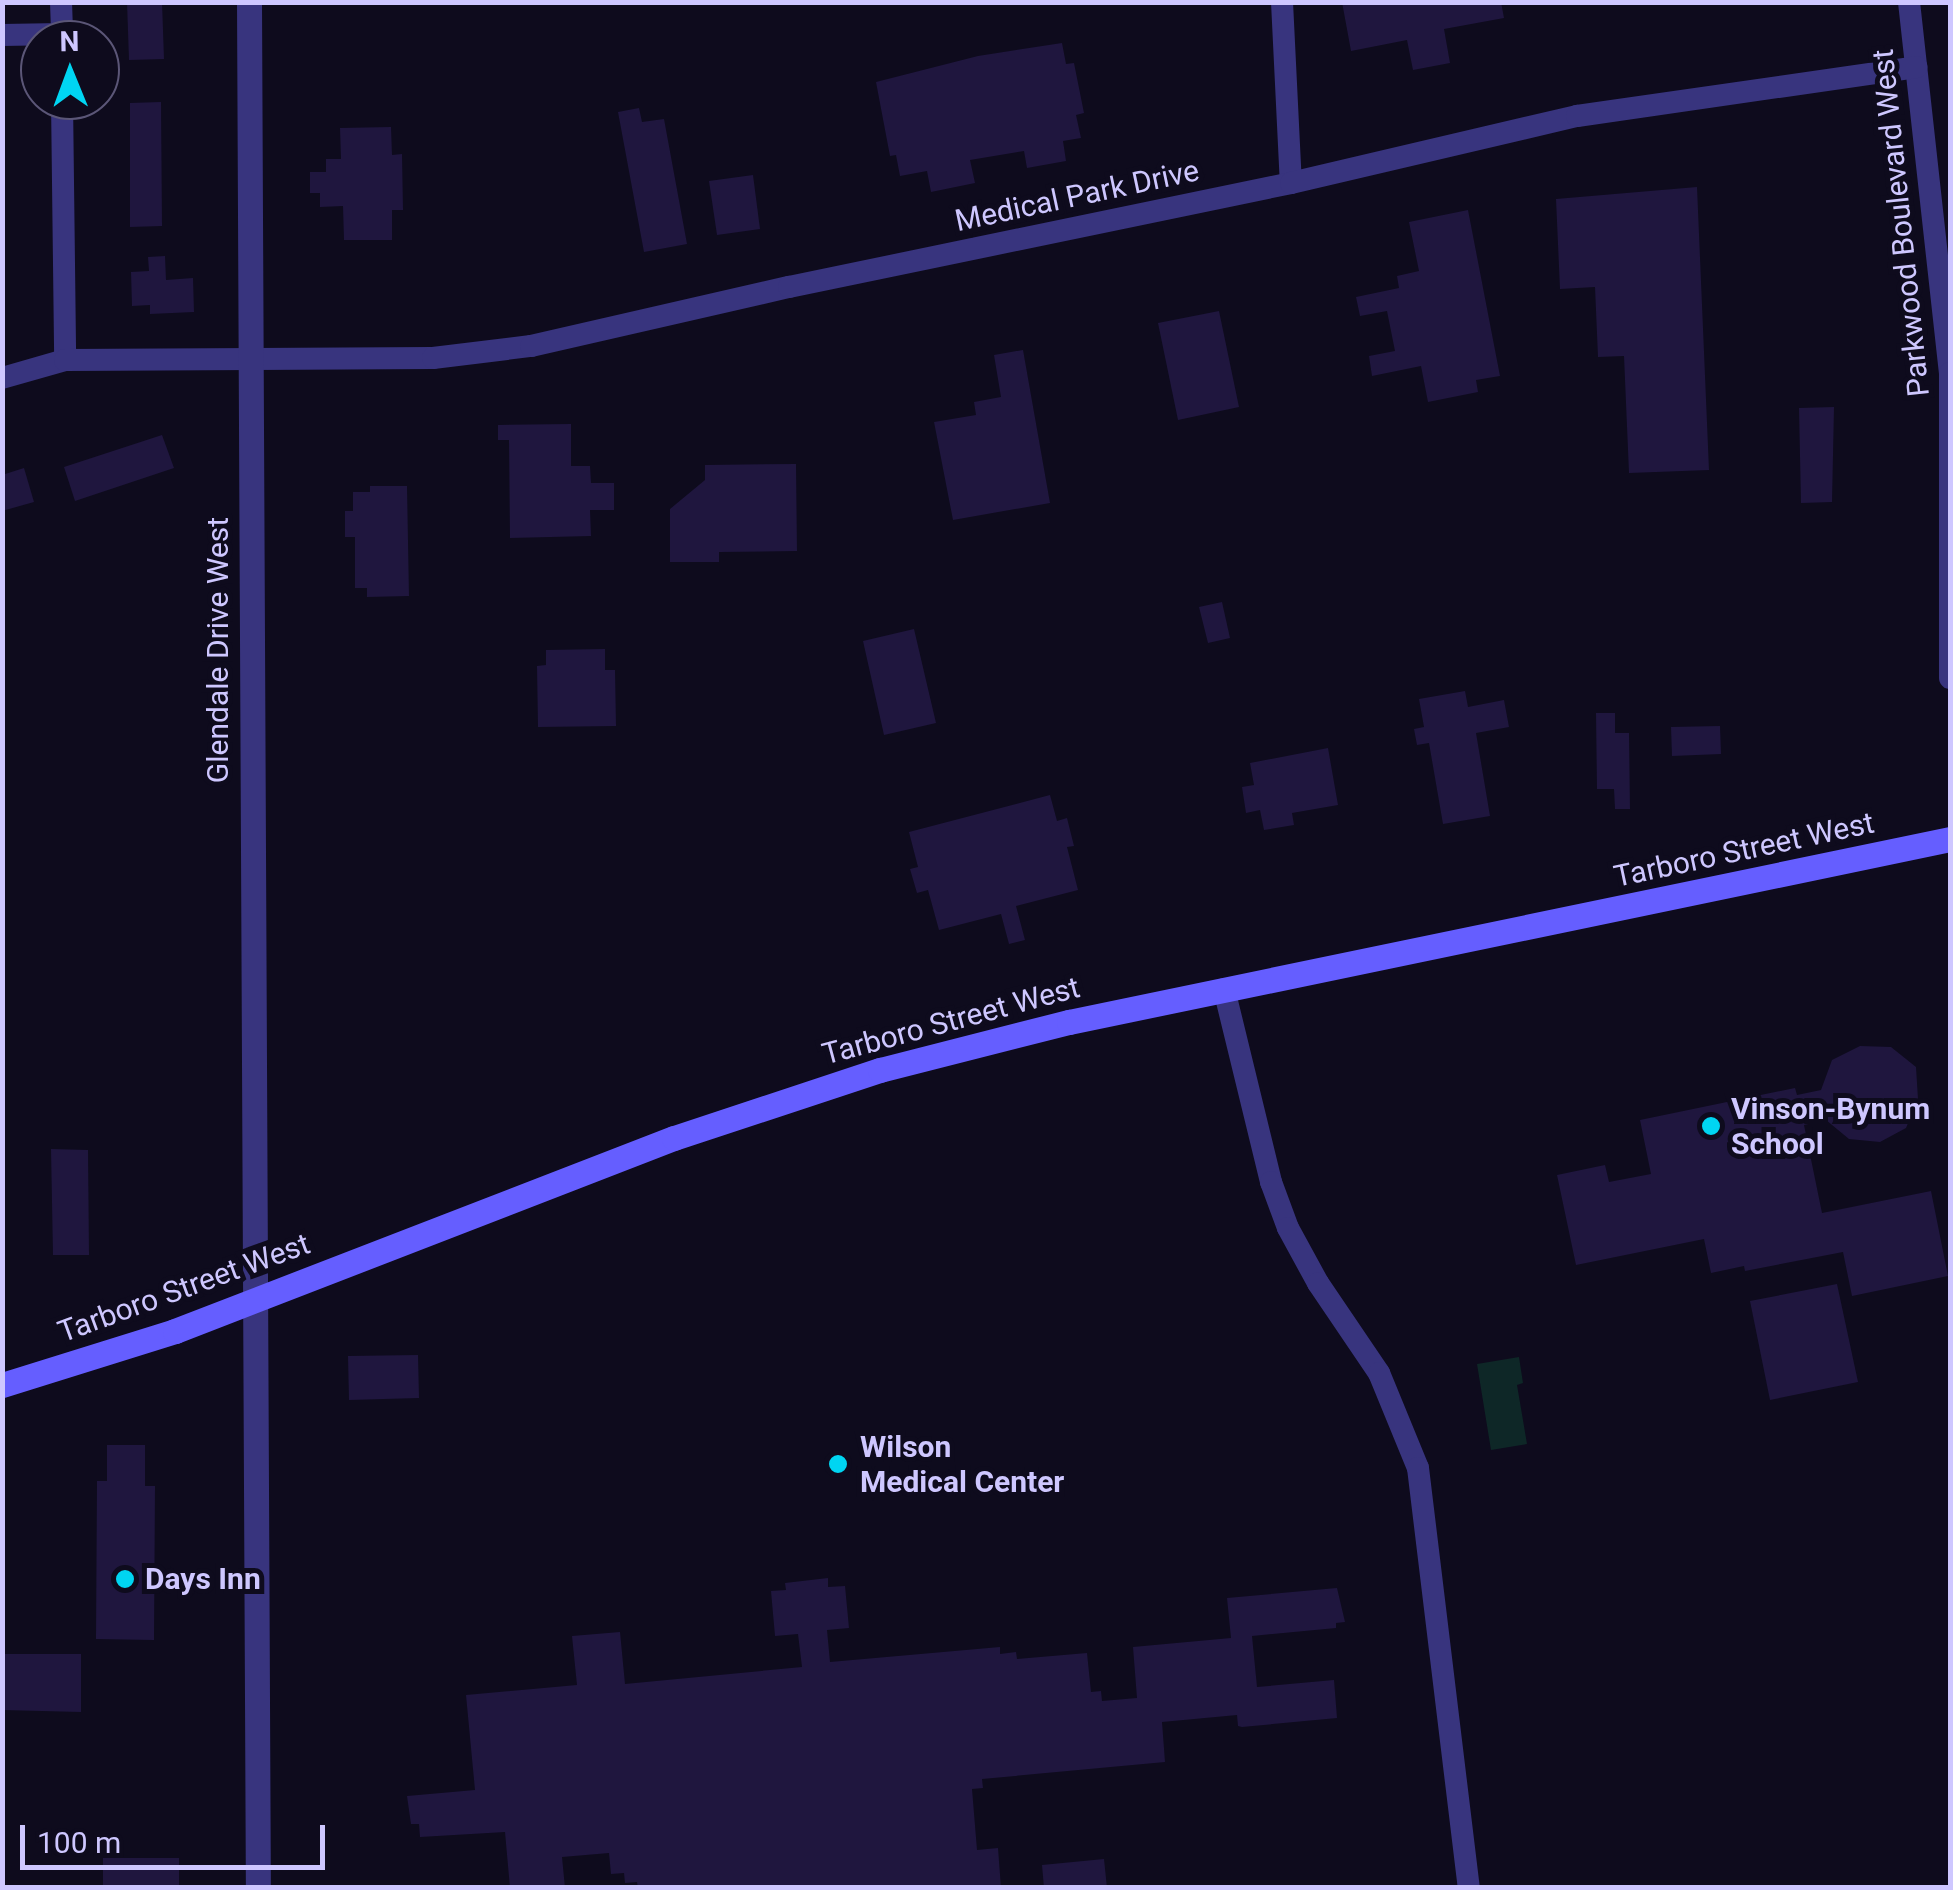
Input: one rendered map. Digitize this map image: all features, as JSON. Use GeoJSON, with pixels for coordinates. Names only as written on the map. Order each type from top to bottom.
{"type":"FeatureCollection","features":[{"type":"Feature","properties":{"kind":"main road","name":"Tarboro Street West"},"geometry":{"type":"LineString","coordinates":[[2,1385],[175,1331],[768,1104],[982,1043],[1224,989],[1950,840]]}},
{"type":"Feature","properties":{"kind":"street","name":"Glendale Drive West"},"geometry":{"type":"LineString","coordinates":[[249,2],[258,1888]]}},
{"type":"Feature","properties":{"kind":"street"},"geometry":{"type":"LineString","coordinates":[[1282,2],[1290,183]]}},
{"type":"Feature","properties":{"kind":"street","name":"Parkwood Boulevard West"},"geometry":{"type":"LineString","coordinates":[[1909,2],[1950,374],[1950,678]]}},
{"type":"Feature","properties":{"kind":"street","name":"Medical Park Drive"},"geometry":{"type":"LineString","coordinates":[[2,378],[64,360],[434,358],[530,346],[790,287],[1290,183],[1578,116],[1916,67]]}},
{"type":"Feature","properties":{"kind":"street"},"geometry":{"type":"LineString","coordinates":[[62,120],[64,360]]}},
{"type":"Feature","properties":{"kind":"street"},"geometry":{"type":"LineString","coordinates":[[1224,989],[1267,1168],[1288,1228],[1318,1283],[1379,1373],[1418,1468],[1470,1888]]}},
{"type":"Feature","properties":{"kind":"green space"},"geometry":{"type":"Polygon","coordinates":[[[1519,1357],[1523,1383],[1517,1385],[1527,1444],[1491,1450],[1477,1364],[1519,1357]]]}},
{"type":"Feature","properties":{"kind":"building"},"geometry":{"type":"Polygon","coordinates":[[[127,2],[162,2],[164,59],[129,60],[127,2]]]}},
{"type":"Feature","properties":{"kind":"building"},"geometry":{"type":"Polygon","coordinates":[[[1342,2],[1501,2],[1504,18],[1444,29],[1450,63],[1413,70],[1407,40],[1351,51],[1342,2]]]}},
{"type":"Feature","properties":{"kind":"building"},"geometry":{"type":"Polygon","coordinates":[[[1062,43],[1066,64],[1074,63],[1084,113],[1076,115],[1081,138],[1063,141],[1066,161],[1027,168],[1024,151],[970,160],[975,183],[931,192],[927,171],[900,176],[896,155],[890,156],[876,82],[978,56],[1062,43]]]}},
{"type":"Feature","properties":{"kind":"building"},"geometry":{"type":"Polygon","coordinates":[[[161,102],[162,226],[130,227],[130,103],[161,102]]]}},
{"type":"Feature","properties":{"kind":"building"},"geometry":{"type":"Polygon","coordinates":[[[639,108],[642,122],[664,119],[687,244],[644,252],[618,112],[639,108]]]}},
{"type":"Feature","properties":{"kind":"building"},"geometry":{"type":"Polygon","coordinates":[[[391,127],[392,155],[402,154],[403,210],[392,210],[392,240],[344,240],[343,206],[320,207],[320,193],[310,193],[310,172],[326,172],[326,159],[341,159],[340,128],[391,127]]]}},
{"type":"Feature","properties":{"kind":"building"},"geometry":{"type":"Polygon","coordinates":[[[753,175],[760,229],[717,235],[709,181],[753,175]]]}},
{"type":"Feature","properties":{"kind":"building"},"geometry":{"type":"Polygon","coordinates":[[[1697,187],[1709,470],[1629,473],[1624,356],[1598,357],[1595,287],[1560,289],[1556,199],[1697,187]]]}},
{"type":"Feature","properties":{"kind":"building"},"geometry":{"type":"Polygon","coordinates":[[[1468,210],[1500,376],[1476,380],[1478,392],[1428,402],[1421,366],[1372,376],[1369,356],[1395,351],[1387,311],[1360,316],[1356,297],[1399,288],[1397,276],[1419,271],[1409,222],[1468,210]]]}},
{"type":"Feature","properties":{"kind":"building"},"geometry":{"type":"Polygon","coordinates":[[[165,256],[166,280],[193,278],[194,312],[150,314],[150,305],[132,306],[131,272],[149,271],[148,257],[165,256]]]}},
{"type":"Feature","properties":{"kind":"building"},"geometry":{"type":"Polygon","coordinates":[[[1219,311],[1239,407],[1178,420],[1158,323],[1219,311]]]}},
{"type":"Feature","properties":{"kind":"building"},"geometry":{"type":"Polygon","coordinates":[[[1023,350],[1050,503],[953,520],[934,422],[976,415],[974,402],[1001,397],[994,355],[1023,350]]]}},
{"type":"Feature","properties":{"kind":"building"},"geometry":{"type":"Polygon","coordinates":[[[1834,407],[1832,502],[1801,503],[1799,408],[1834,407]]]}},
{"type":"Feature","properties":{"kind":"building"},"geometry":{"type":"Polygon","coordinates":[[[571,424],[571,466],[590,466],[591,483],[614,483],[614,510],[590,510],[591,536],[510,538],[509,440],[498,440],[498,425],[571,424]]]}},
{"type":"Feature","properties":{"kind":"building"},"geometry":{"type":"Polygon","coordinates":[[[162,435],[174,468],[75,501],[64,467],[162,435]]]}},
{"type":"Feature","properties":{"kind":"building"},"geometry":{"type":"Polygon","coordinates":[[[796,464],[797,551],[719,552],[719,562],[670,562],[670,509],[705,480],[705,465],[796,464]]]}},
{"type":"Feature","properties":{"kind":"building"},"geometry":{"type":"Polygon","coordinates":[[[24,468],[34,502],[2,511],[2,475],[24,468]]]}},
{"type":"Feature","properties":{"kind":"building"},"geometry":{"type":"Polygon","coordinates":[[[370,486],[407,486],[409,596],[367,597],[367,588],[355,588],[355,537],[345,537],[345,511],[353,511],[353,492],[370,492],[370,486]]]}},
{"type":"Feature","properties":{"kind":"building"},"geometry":{"type":"Polygon","coordinates":[[[1222,602],[1230,638],[1208,643],[1199,607],[1222,602]]]}},
{"type":"Feature","properties":{"kind":"building"},"geometry":{"type":"Polygon","coordinates":[[[914,629],[936,723],[884,735],[863,641],[914,629]]]}},
{"type":"Feature","properties":{"kind":"building"},"geometry":{"type":"Polygon","coordinates":[[[605,649],[605,670],[615,670],[616,726],[538,727],[537,666],[546,665],[546,650],[605,649]]]}},
{"type":"Feature","properties":{"kind":"building"},"geometry":{"type":"Polygon","coordinates":[[[1465,691],[1468,707],[1504,700],[1509,727],[1476,733],[1490,816],[1443,824],[1429,743],[1417,745],[1414,729],[1424,727],[1419,699],[1465,691]]]}},
{"type":"Feature","properties":{"kind":"building"},"geometry":{"type":"Polygon","coordinates":[[[1596,713],[1615,713],[1615,733],[1629,733],[1630,809],[1615,809],[1614,789],[1597,789],[1596,713]]]}},
{"type":"Feature","properties":{"kind":"building"},"geometry":{"type":"Polygon","coordinates":[[[1720,726],[1721,754],[1672,756],[1671,727],[1720,726]]]}},
{"type":"Feature","properties":{"kind":"building"},"geometry":{"type":"Polygon","coordinates":[[[1328,748],[1338,805],[1292,813],[1294,825],[1264,830],[1260,810],[1246,813],[1242,787],[1254,785],[1250,763],[1328,748]]]}},
{"type":"Feature","properties":{"kind":"building"},"geometry":{"type":"Polygon","coordinates":[[[1050,795],[1057,821],[1067,818],[1074,846],[1067,847],[1078,890],[1016,906],[1025,940],[1009,944],[1001,914],[939,930],[928,890],[917,893],[910,869],[918,867],[909,832],[1050,795]]]}},
{"type":"Feature","properties":{"kind":"building"},"geometry":{"type":"Polygon","coordinates":[[[1860,1046],[1891,1047],[1916,1067],[1918,1099],[1906,1128],[1880,1142],[1849,1139],[1826,1120],[1804,1125],[1822,1213],[1931,1191],[1948,1276],[1852,1296],[1843,1252],[1745,1271],[1744,1266],[1711,1273],[1704,1239],[1576,1265],[1557,1175],[1605,1165],[1609,1182],[1651,1174],[1640,1120],[1795,1088],[1797,1095],[1821,1090],[1832,1060],[1860,1046]]]}},
{"type":"Feature","properties":{"kind":"building"},"geometry":{"type":"Polygon","coordinates":[[[51,1149],[88,1150],[89,1255],[53,1255],[51,1149]]]}},
{"type":"Feature","properties":{"kind":"building"},"geometry":{"type":"Polygon","coordinates":[[[1837,1284],[1858,1382],[1770,1400],[1750,1301],[1837,1284]]]}},
{"type":"Feature","properties":{"kind":"building"},"geometry":{"type":"Polygon","coordinates":[[[418,1355],[419,1398],[349,1400],[348,1356],[418,1355]]]}},
{"type":"Feature","properties":{"kind":"building","name":"Days Inn"},"geometry":{"type":"Polygon","coordinates":[[[107,1445],[145,1445],[145,1486],[155,1486],[154,1640],[96,1639],[97,1481],[107,1481],[107,1445]]]}},
{"type":"Feature","properties":{"kind":"building","name":"Wilson Medical Center"},"geometry":{"type":"Polygon","coordinates":[[[828,1578],[828,1587],[845,1586],[849,1628],[827,1630],[830,1662],[1000,1647],[1000,1654],[1016,1652],[1017,1659],[1087,1653],[1091,1692],[1101,1691],[1102,1701],[1137,1698],[1133,1647],[1231,1638],[1227,1598],[1337,1588],[1345,1622],[1336,1623],[1336,1628],[1252,1636],[1257,1687],[1334,1680],[1337,1718],[1242,1727],[1238,1726],[1237,1715],[1162,1722],[1165,1762],[982,1779],[983,1788],[972,1789],[977,1850],[998,1848],[1001,1888],[638,1888],[637,1882],[625,1883],[624,1873],[611,1874],[609,1853],[562,1857],[565,1888],[510,1888],[505,1832],[420,1837],[419,1824],[411,1824],[407,1796],[475,1790],[466,1695],[577,1685],[572,1636],[620,1632],[625,1684],[802,1667],[798,1634],[775,1636],[771,1591],[786,1590],[785,1583],[828,1578]]]}},
{"type":"Feature","properties":{"kind":"building"},"geometry":{"type":"Polygon","coordinates":[[[2,1654],[81,1654],[81,1712],[2,1710],[2,1654]]]}},
{"type":"Feature","properties":{"kind":"building"},"geometry":{"type":"Polygon","coordinates":[[[103,1858],[179,1858],[179,1887],[103,1887],[103,1858]]]}},
{"type":"Feature","properties":{"kind":"building"},"geometry":{"type":"Polygon","coordinates":[[[1104,1859],[1107,1888],[1044,1888],[1042,1865],[1104,1859]]]}},
{"type":"Feature","properties":{"kind":"place","name":"Vinson-Bynum School"},"geometry":{"type":"Point","coordinates":[1711,1126]}},
{"type":"Feature","properties":{"kind":"place","name":"Wilson Medical Center"},"geometry":{"type":"Point","coordinates":[838,1464]}},
{"type":"Feature","properties":{"kind":"place","name":"Days Inn"},"geometry":{"type":"Point","coordinates":[125,1579]}}]}
